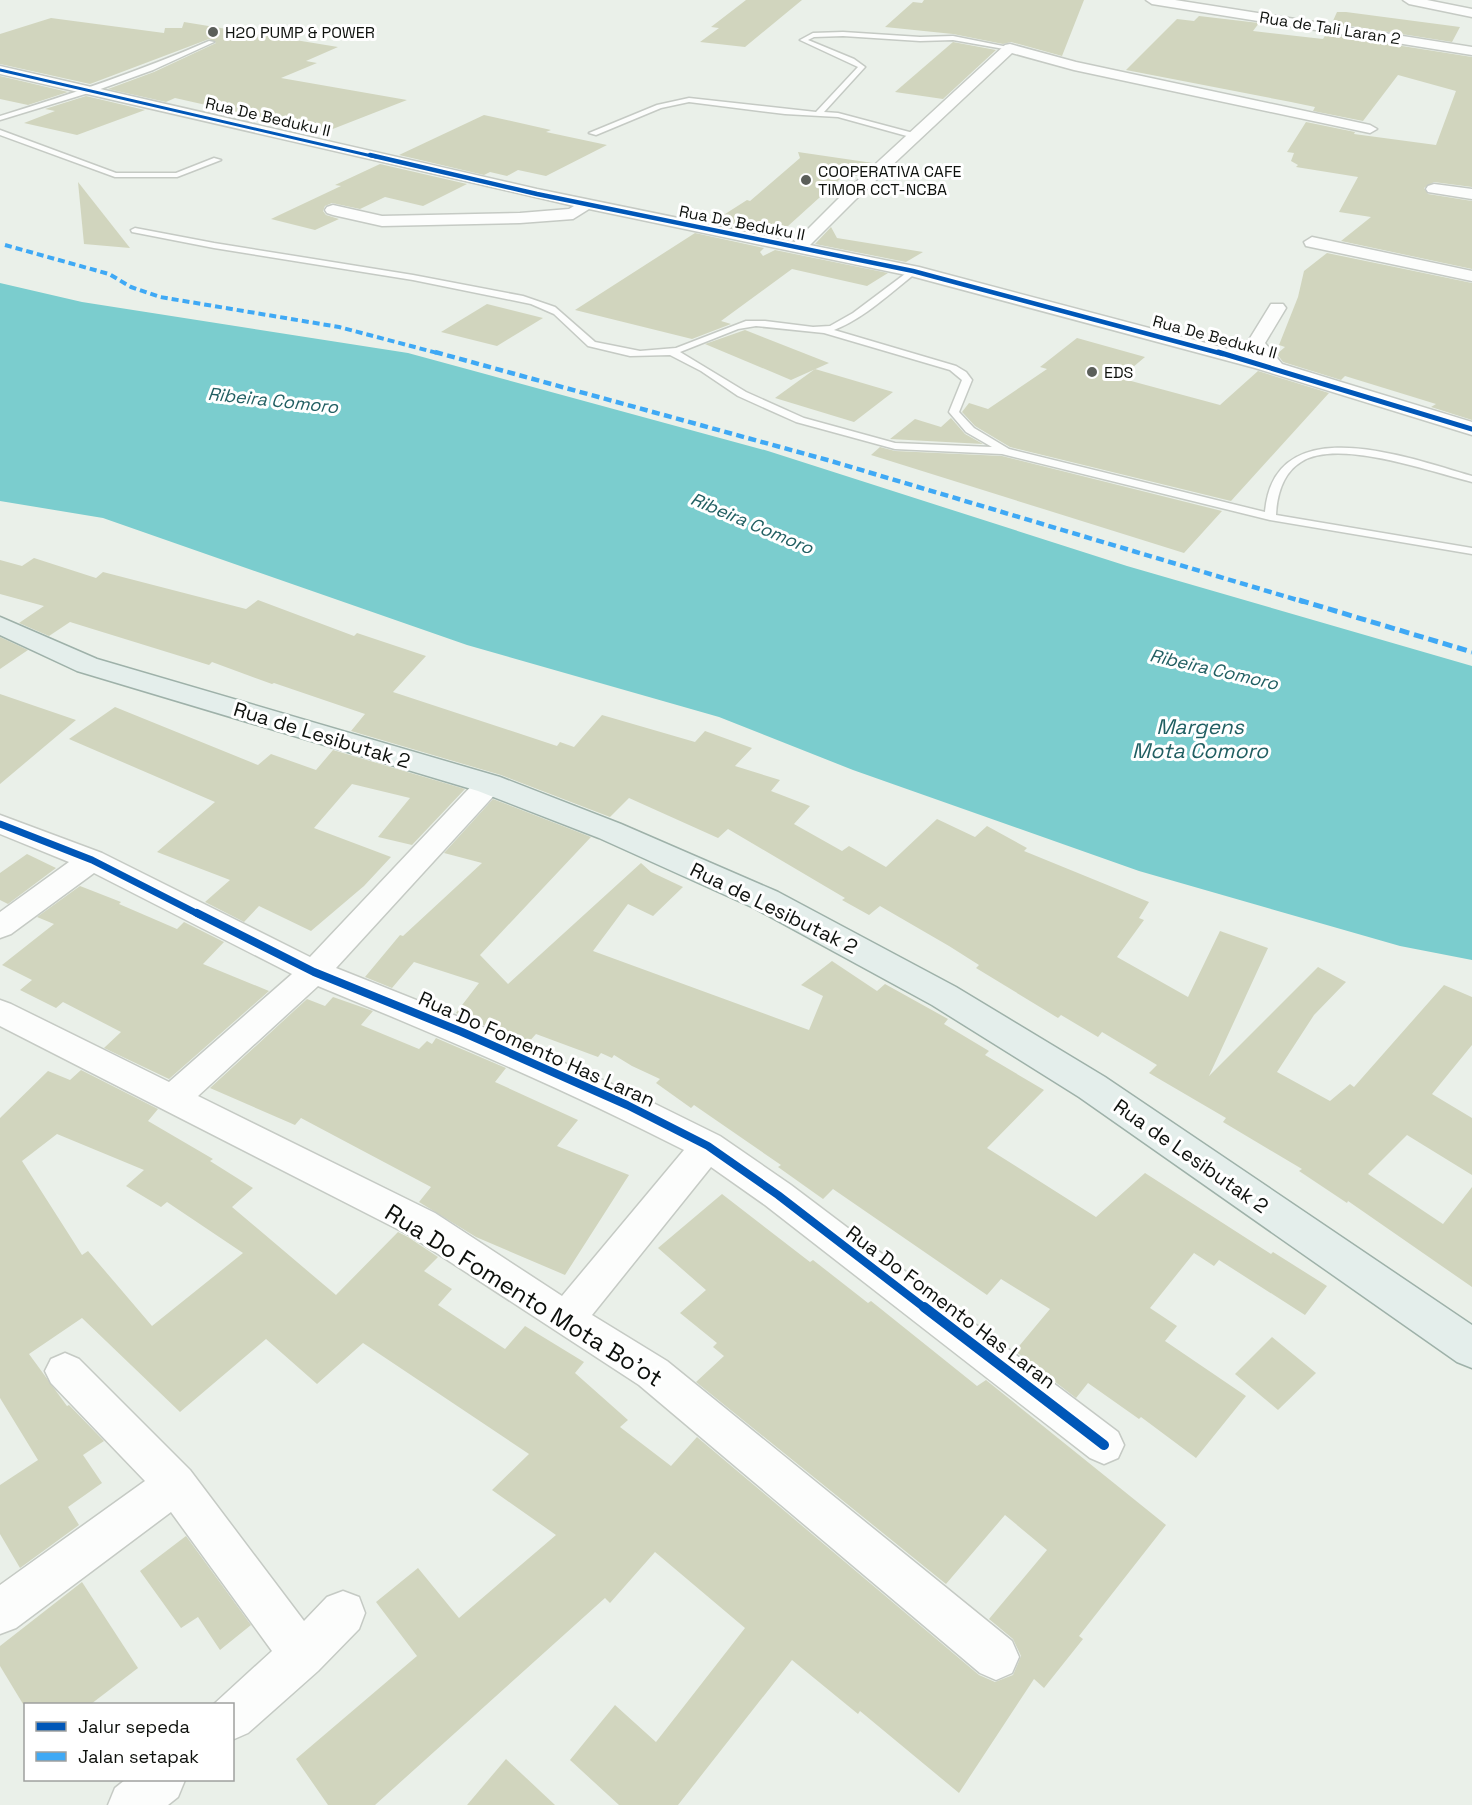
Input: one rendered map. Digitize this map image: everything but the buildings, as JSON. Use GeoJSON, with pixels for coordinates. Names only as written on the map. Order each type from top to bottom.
{"type":"FeatureCollection","features":[{"type":"Feature","properties":{"kind":"main road","name":"Rua de Lesibutak 2"},"geometry":{"type":"LineString","coordinates":[[0,625],[87,665],[489,784],[610,831],[766,900],[944,996],[1092,1087],[1472,1349]]}},
{"type":"Feature","properties":{"kind":"street","name":"Rua de Tali Laran 2"},"geometry":{"type":"LineString","coordinates":[[1152,0],[1472,51]]}},
{"type":"Feature","properties":{"kind":"street"},"geometry":{"type":"LineString","coordinates":[[1409,0],[1472,13]]}},
{"type":"Feature","properties":{"kind":"street"},"geometry":{"type":"LineString","coordinates":[[798,248],[838,206],[1010,48],[1074,66],[1370,129]]}},
{"type":"Feature","properties":{"kind":"street","name":"Rua De Beduku II"},"geometry":{"type":"LineString","coordinates":[[0,70],[589,205],[913,271],[1275,368],[1472,429]]}},
{"type":"Feature","properties":{"kind":"street"},"geometry":{"type":"LineString","coordinates":[[1434,189],[1472,194]]}},
{"type":"Feature","properties":{"kind":"street"},"geometry":{"type":"LineString","coordinates":[[333,210],[382,221],[520,218],[573,214],[589,205]]}},
{"type":"Feature","properties":{"kind":"street"},"geometry":{"type":"LineString","coordinates":[[1312,242],[1472,276]]}},
{"type":"Feature","properties":{"kind":"street"},"geometry":{"type":"LineString","coordinates":[[1275,368],[1256,343],[1277,308]]}},
{"type":"Feature","properties":{"kind":"street"},"geometry":{"type":"LineString","coordinates":[[172,1099],[314,972],[489,784]]}},
{"type":"Feature","properties":{"kind":"street","name":"Rua Do Fomento Has Laran"},"geometry":{"type":"LineString","coordinates":[[3,829],[92,860],[314,972],[524,1059],[627,1105],[708,1146],[778,1195],[1104,1445]]}},
{"type":"Feature","properties":{"kind":"street"},"geometry":{"type":"LineString","coordinates":[[0,927],[92,860]]}},
{"type":"Feature","properties":{"kind":"street","name":"Rua Do Fomento Mota Bo’ot"},"geometry":{"type":"LineString","coordinates":[[0,1012],[422,1224],[653,1373],[996,1657]]}},
{"type":"Feature","properties":{"kind":"street"},"geometry":{"type":"LineString","coordinates":[[566,1319],[708,1146]]}},
{"type":"Feature","properties":{"kind":"street"},"geometry":{"type":"LineString","coordinates":[[65,1371],[175,1484],[302,1655]]}},
{"type":"Feature","properties":{"kind":"street"},"geometry":{"type":"LineString","coordinates":[[0,1612],[175,1484]]}},
{"type":"Feature","properties":{"kind":"street"},"geometry":{"type":"LineString","coordinates":[[234,1716],[302,1655],[343,1613]]}},
{"type":"Feature","properties":{"kind":"street"},"geometry":{"type":"LineString","coordinates":[[132,1805],[159,1781]]}},
{"type":"Feature","properties":{"kind":"lane"},"geometry":{"type":"LineString","coordinates":[[819,113],[862,66],[803,40],[813,36],[843,34],[920,39],[953,38],[1010,48]]}},
{"type":"Feature","properties":{"kind":"lane"},"geometry":{"type":"LineString","coordinates":[[0,118],[93,90],[151,69],[211,42]]}},
{"type":"Feature","properties":{"kind":"lane"},"geometry":{"type":"LineString","coordinates":[[593,133],[647,110],[678,101],[699,100],[786,112],[838,115],[914,136]]}},
{"type":"Feature","properties":{"kind":"lane"},"geometry":{"type":"LineString","coordinates":[[0,132],[115,175],[177,175],[217,160]]}},
{"type":"Feature","properties":{"kind":"lane"},"geometry":{"type":"LineString","coordinates":[[135,230],[196,244],[405,276],[547,306],[561,314],[571,328],[588,344],[622,351],[657,354],[745,324],[765,323],[825,330],[859,342],[954,368],[963,374],[967,380],[954,412],[970,430],[1005,451]]}},
{"type":"Feature","properties":{"kind":"lane"},"geometry":{"type":"LineString","coordinates":[[825,330],[841,325],[913,271]]}},
{"type":"Feature","properties":{"kind":"lane"},"geometry":{"type":"LineString","coordinates":[[670,351],[704,369],[741,394],[800,420],[896,446],[1005,451],[1270,517],[1472,551]]}},
{"type":"Feature","properties":{"kind":"lane"},"geometry":{"type":"LineString","coordinates":[[1270,517],[1271,496],[1282,474],[1303,456],[1330,450],[1388,457],[1472,479]]}},
{"type":"Feature","properties":{"kind":"water","name":"Margens Mota Comoro"},"geometry":{"type":"Polygon","coordinates":[[[0,283],[82,302],[408,353],[768,451],[1127,566],[1472,666],[1472,960],[1400,946],[1139,871],[853,770],[719,717],[467,645],[103,518],[0,501],[0,283]]]}},
{"type":"Feature","properties":{"kind":"marked path"},"geometry":{"type":"LineString","coordinates":[[5,245],[109,274],[131,287],[160,297],[339,327],[534,378],[831,461],[1472,652]]}},
{"type":"Feature","properties":{"kind":"cycle path"},"geometry":{"type":"LineString","coordinates":[[0,70],[537,194],[913,271],[1262,364],[1472,429]]}},
{"type":"Feature","properties":{"kind":"cycle path"},"geometry":{"type":"LineString","coordinates":[[0,824],[92,860],[314,972],[462,1032],[627,1105],[708,1146],[778,1195],[1104,1445]]}},
{"type":"Feature","properties":{"kind":"place","name":"H2O PUMP & POWER"},"geometry":{"type":"Point","coordinates":[213,32]}},
{"type":"Feature","properties":{"kind":"place","name":"COOPERATIVA CAFE TIMOR CCT-NCBA"},"geometry":{"type":"Point","coordinates":[806,180]}},
{"type":"Feature","properties":{"kind":"place","name":"EDS"},"geometry":{"type":"Point","coordinates":[1092,372]}},
{"type":"Feature","properties":{"kind":"water label","name":"Ribeira Comoro"},"geometry":{"type":"Point","coordinates":[273,400]}},
{"type":"Feature","properties":{"kind":"water label","name":"Ribeira Comoro"},"geometry":{"type":"Point","coordinates":[752,523]}},
{"type":"Feature","properties":{"kind":"water label","name":"Ribeira Comoro"},"geometry":{"type":"Point","coordinates":[1214,669]}}]}
